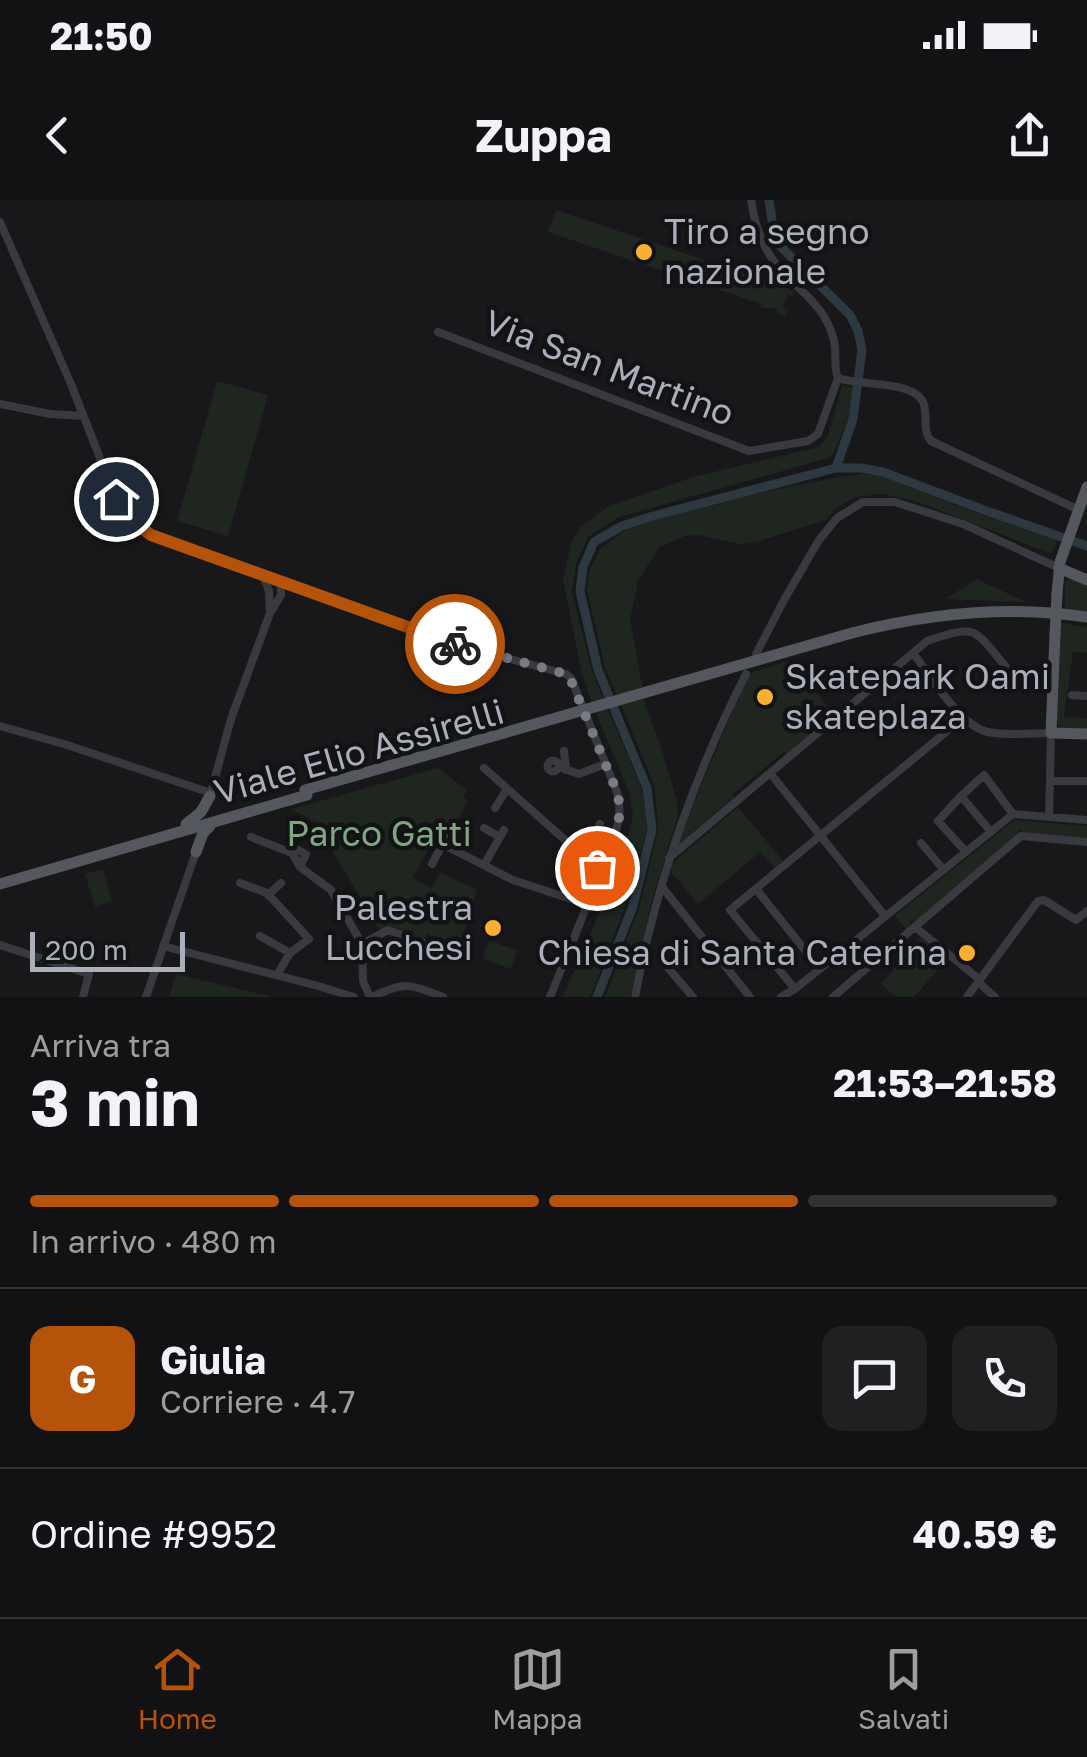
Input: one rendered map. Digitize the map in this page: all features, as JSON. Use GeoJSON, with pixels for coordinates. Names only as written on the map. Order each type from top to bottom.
{"type":"FeatureCollection","features":[{"type":"Feature","properties":{"kind":"main road"},"geometry":{"type":"LineString","coordinates":[[1087,487],[1060,565],[1051,733],[1087,734]]}},
{"type":"Feature","properties":{"kind":"main road"},"geometry":{"type":"LineString","coordinates":[[1060,565],[1087,580]]}},
{"type":"Feature","properties":{"kind":"main road","name":"Viale Elio Assirelli"},"geometry":{"type":"LineString","coordinates":[[183,828],[852,636],[974,617],[1087,619]]}},
{"type":"Feature","properties":{"kind":"main road","name":"Viale Elio Assirelli"},"geometry":{"type":"LineString","coordinates":[[0,881],[306,793]]}},
{"type":"Feature","properties":{"kind":"main road"},"geometry":{"type":"LineString","coordinates":[[210,794],[217,808],[227,813]]}},
{"type":"Feature","properties":{"kind":"main road"},"geometry":{"type":"LineString","coordinates":[[196,852],[192,836],[183,828],[202,812],[210,794]]}},
{"type":"Feature","properties":{"kind":"main road"},"geometry":{"type":"LineString","coordinates":[[196,852],[203,833],[216,821]]}},
{"type":"Feature","properties":{"kind":"street","name":"Via San Martino"},"geometry":{"type":"LineString","coordinates":[[438,332],[749,451],[808,440],[818,434],[839,379],[834,370],[833,336],[814,303],[779,268],[761,242],[751,200]]}},
{"type":"Feature","properties":{"kind":"street"},"geometry":{"type":"LineString","coordinates":[[0,222],[116,499],[129,518],[151,535],[281,583],[462,646],[570,678],[621,807],[619,825],[550,997]]}},
{"type":"Feature","properties":{"kind":"street"},"geometry":{"type":"LineString","coordinates":[[839,379],[909,390],[921,399],[926,436],[931,441],[1078,510]]}},
{"type":"Feature","properties":{"kind":"street"},"geometry":{"type":"LineString","coordinates":[[0,404],[54,415],[82,416]]}},
{"type":"Feature","properties":{"kind":"street"},"geometry":{"type":"LineString","coordinates":[[756,654],[819,540],[836,518],[863,502],[895,502],[966,525],[1060,565]]}},
{"type":"Feature","properties":{"kind":"street"},"geometry":{"type":"LineString","coordinates":[[263,575],[269,591],[270,613]]}},
{"type":"Feature","properties":{"kind":"street"},"geometry":{"type":"LineString","coordinates":[[0,726],[210,794],[232,719],[270,613],[282,592],[281,583]]}},
{"type":"Feature","properties":{"kind":"street"},"geometry":{"type":"LineString","coordinates":[[279,598],[306,592]]}},
{"type":"Feature","properties":{"kind":"street"},"geometry":{"type":"LineString","coordinates":[[669,858],[926,641],[971,630],[1006,667]]}},
{"type":"Feature","properties":{"kind":"street"},"geometry":{"type":"LineString","coordinates":[[913,653],[963,718],[987,732],[1051,733],[1049,817]]}},
{"type":"Feature","properties":{"kind":"street"},"geometry":{"type":"LineString","coordinates":[[635,997],[669,858],[707,756],[746,674]]}},
{"type":"Feature","properties":{"kind":"street"},"geometry":{"type":"LineString","coordinates":[[1072,694],[1087,696]]}},
{"type":"Feature","properties":{"kind":"street"},"geometry":{"type":"LineString","coordinates":[[795,989],[730,910],[963,718]]}},
{"type":"Feature","properties":{"kind":"street"},"geometry":{"type":"LineString","coordinates":[[564,751],[562,768],[578,774],[605,764]]}},
{"type":"Feature","properties":{"kind":"street"},"geometry":{"type":"LineString","coordinates":[[484,768],[600,870]]}},
{"type":"Feature","properties":{"kind":"street"},"geometry":{"type":"LineString","coordinates":[[770,773],[885,916]]}},
{"type":"Feature","properties":{"kind":"street"},"geometry":{"type":"LineString","coordinates":[[966,852],[938,820],[984,775],[1013,814]]}},
{"type":"Feature","properties":{"kind":"street"},"geometry":{"type":"LineString","coordinates":[[1050,781],[1087,781]]}},
{"type":"Feature","properties":{"kind":"street"},"geometry":{"type":"LineString","coordinates":[[495,808],[507,789]]}},
{"type":"Feature","properties":{"kind":"street"},"geometry":{"type":"LineString","coordinates":[[961,796],[991,832]]}},
{"type":"Feature","properties":{"kind":"street"},"geometry":{"type":"LineString","coordinates":[[782,997],[1013,814],[1087,820]]}},
{"type":"Feature","properties":{"kind":"street"},"geometry":{"type":"LineString","coordinates":[[583,856],[600,824]]}},
{"type":"Feature","properties":{"kind":"street"},"geometry":{"type":"LineString","coordinates":[[484,828],[502,834],[484,866]]}},
{"type":"Feature","properties":{"kind":"street"},"geometry":{"type":"LineString","coordinates":[[432,864],[448,834]]}},
{"type":"Feature","properties":{"kind":"street"},"geometry":{"type":"LineString","coordinates":[[834,997],[1021,836],[1087,842]]}},
{"type":"Feature","properties":{"kind":"street"},"geometry":{"type":"LineString","coordinates":[[251,837],[292,853],[300,867],[331,890],[362,944],[363,981],[371,997],[409,984],[443,997]]}},
{"type":"Feature","properties":{"kind":"street"},"geometry":{"type":"LineString","coordinates":[[921,843],[944,870]]}},
{"type":"Feature","properties":{"kind":"street"},"geometry":{"type":"LineString","coordinates":[[442,844],[513,880],[586,904]]}},
{"type":"Feature","properties":{"kind":"street"},"geometry":{"type":"LineString","coordinates":[[146,997],[196,852]]}},
{"type":"Feature","properties":{"kind":"street"},"geometry":{"type":"LineString","coordinates":[[240,882],[268,896],[309,939],[290,953],[277,976]]}},
{"type":"Feature","properties":{"kind":"street"},"geometry":{"type":"LineString","coordinates":[[268,896],[281,883]]}},
{"type":"Feature","properties":{"kind":"street"},"geometry":{"type":"LineString","coordinates":[[662,886],[750,997]]}},
{"type":"Feature","properties":{"kind":"street"},"geometry":{"type":"LineString","coordinates":[[756,889],[820,968]]}},
{"type":"Feature","properties":{"kind":"street"},"geometry":{"type":"LineString","coordinates":[[967,997],[1038,901],[1044,900],[1076,920],[1087,910]]}},
{"type":"Feature","properties":{"kind":"street"},"geometry":{"type":"LineString","coordinates":[[916,927],[995,997]]}},
{"type":"Feature","properties":{"kind":"street"},"geometry":{"type":"LineString","coordinates":[[362,944],[388,930],[426,944]]}},
{"type":"Feature","properties":{"kind":"street"},"geometry":{"type":"LineString","coordinates":[[260,936],[290,953]]}},
{"type":"Feature","properties":{"kind":"street"},"geometry":{"type":"LineString","coordinates":[[0,945],[90,974],[83,997]]}},
{"type":"Feature","properties":{"kind":"street"},"geometry":{"type":"LineString","coordinates":[[163,946],[354,997]]}},
{"type":"Feature","properties":{"kind":"street"},"geometry":{"type":"LineString","coordinates":[[668,970],[693,997]]}},
{"type":"Feature","properties":{"kind":"green space","name":"Tiro a segno nazionale"},"geometry":{"type":"Polygon","coordinates":[[[556,210],[779,285],[785,281],[789,283],[788,289],[794,291],[792,296],[787,295],[783,307],[788,310],[786,316],[776,313],[777,309],[761,307],[548,232],[556,210]]]}},
{"type":"Feature","properties":{"kind":"green space"},"geometry":{"type":"Polygon","coordinates":[[[217,381],[268,395],[228,536],[177,521],[217,381]]]}},
{"type":"Feature","properties":{"kind":"green space"},"geometry":{"type":"Polygon","coordinates":[[[842,386],[853,388],[848,419],[832,457],[619,517],[588,537],[576,565],[572,592],[592,672],[642,789],[647,830],[626,904],[590,997],[563,997],[612,883],[633,815],[629,792],[582,673],[563,581],[571,543],[580,527],[609,506],[693,477],[819,447],[828,435],[842,386]]]}},
{"type":"Feature","properties":{"kind":"green space"},"geometry":{"type":"Polygon","coordinates":[[[861,474],[881,476],[1057,540],[1052,554],[918,502],[881,494],[856,497],[835,509],[826,520],[756,542],[739,544],[699,535],[685,536],[659,547],[638,581],[630,619],[646,707],[676,797],[678,815],[651,903],[630,997],[605,997],[639,908],[658,831],[655,787],[605,667],[587,590],[590,569],[600,549],[624,531],[654,520],[759,493],[861,474]]]}},
{"type":"Feature","properties":{"kind":"green space"},"geometry":{"type":"Polygon","coordinates":[[[1069,578],[1087,583],[1087,613],[1065,610],[1065,582],[1069,578]]]}},
{"type":"Feature","properties":{"kind":"green space"},"geometry":{"type":"Polygon","coordinates":[[[977,579],[1026,602],[945,599],[977,579]]]}},
{"type":"Feature","properties":{"kind":"green space"},"geometry":{"type":"Polygon","coordinates":[[[1061,623],[1087,627],[1087,653],[1073,652],[1064,717],[1087,718],[1087,729],[1062,728],[1057,723],[1061,623]]]}},
{"type":"Feature","properties":{"kind":"green space"},"geometry":{"type":"Polygon","coordinates":[[[791,660],[832,712],[810,735],[733,794],[678,845],[748,674],[791,660]]]}},
{"type":"Feature","properties":{"kind":"green space","name":"Parco Gatti"},"geometry":{"type":"Polygon","coordinates":[[[438,768],[467,790],[463,797],[468,801],[452,828],[442,824],[413,878],[431,888],[440,872],[477,890],[459,950],[428,934],[424,939],[393,927],[380,930],[314,821],[291,809],[438,768]]]}},
{"type":"Feature","properties":{"kind":"green space"},"geometry":{"type":"Polygon","coordinates":[[[738,807],[783,861],[775,868],[760,852],[698,904],[671,872],[674,862],[738,807]]]}},
{"type":"Feature","properties":{"kind":"green space"},"geometry":{"type":"Polygon","coordinates":[[[1014,820],[1087,826],[1087,839],[1025,833],[1020,829],[1018,835],[916,922],[911,921],[906,930],[895,916],[1014,820]]]}},
{"type":"Feature","properties":{"kind":"green space"},"geometry":{"type":"Polygon","coordinates":[[[103,869],[112,901],[95,907],[85,874],[103,869]]]}},
{"type":"Feature","properties":{"kind":"green space"},"geometry":{"type":"Polygon","coordinates":[[[921,937],[947,959],[914,997],[896,997],[881,984],[921,937]]]}},
{"type":"Feature","properties":{"kind":"green space"},"geometry":{"type":"Polygon","coordinates":[[[489,941],[517,950],[511,969],[483,959],[489,941]]]}},
{"type":"Feature","properties":{"kind":"green space"},"geometry":{"type":"Polygon","coordinates":[[[176,974],[273,997],[169,997],[176,974]]]}},
{"type":"Feature","properties":{"kind":"waterway"},"geometry":{"type":"LineString","coordinates":[[769,200],[775,241],[850,315],[858,331],[862,350],[853,419],[836,468]]}},
{"type":"Feature","properties":{"kind":"waterway"},"geometry":{"type":"LineString","coordinates":[[597,997],[633,906],[652,830],[647,788],[598,670],[580,591],[583,567],[594,542],[622,526],[653,516],[836,468],[861,468],[883,472],[1087,546]]}},
{"type":"Feature","properties":{"kind":"way so far"},"geometry":{"type":"LineString","coordinates":[[455,644],[570,678],[621,807],[610,849],[600,870],[597,868]]}},
{"type":"Feature","properties":{"kind":"place","name":"Tiro a segno nazionale"},"geometry":{"type":"Point","coordinates":[644,252]}},
{"type":"Feature","properties":{"kind":"place","name":"Skatepark Oami skateplaza"},"geometry":{"type":"Point","coordinates":[765,697]}},
{"type":"Feature","properties":{"kind":"place","name":"Palestra Lucchesi"},"geometry":{"type":"Point","coordinates":[493,928]}},
{"type":"Feature","properties":{"kind":"place","name":"Chiesa di Santa Caterina"},"geometry":{"type":"Point","coordinates":[967,953]}},
{"type":"Feature","properties":{"kind":"route"},"geometry":{"type":"LineString","coordinates":[[116,499],[129,518],[151,535],[455,644]]}}]}
